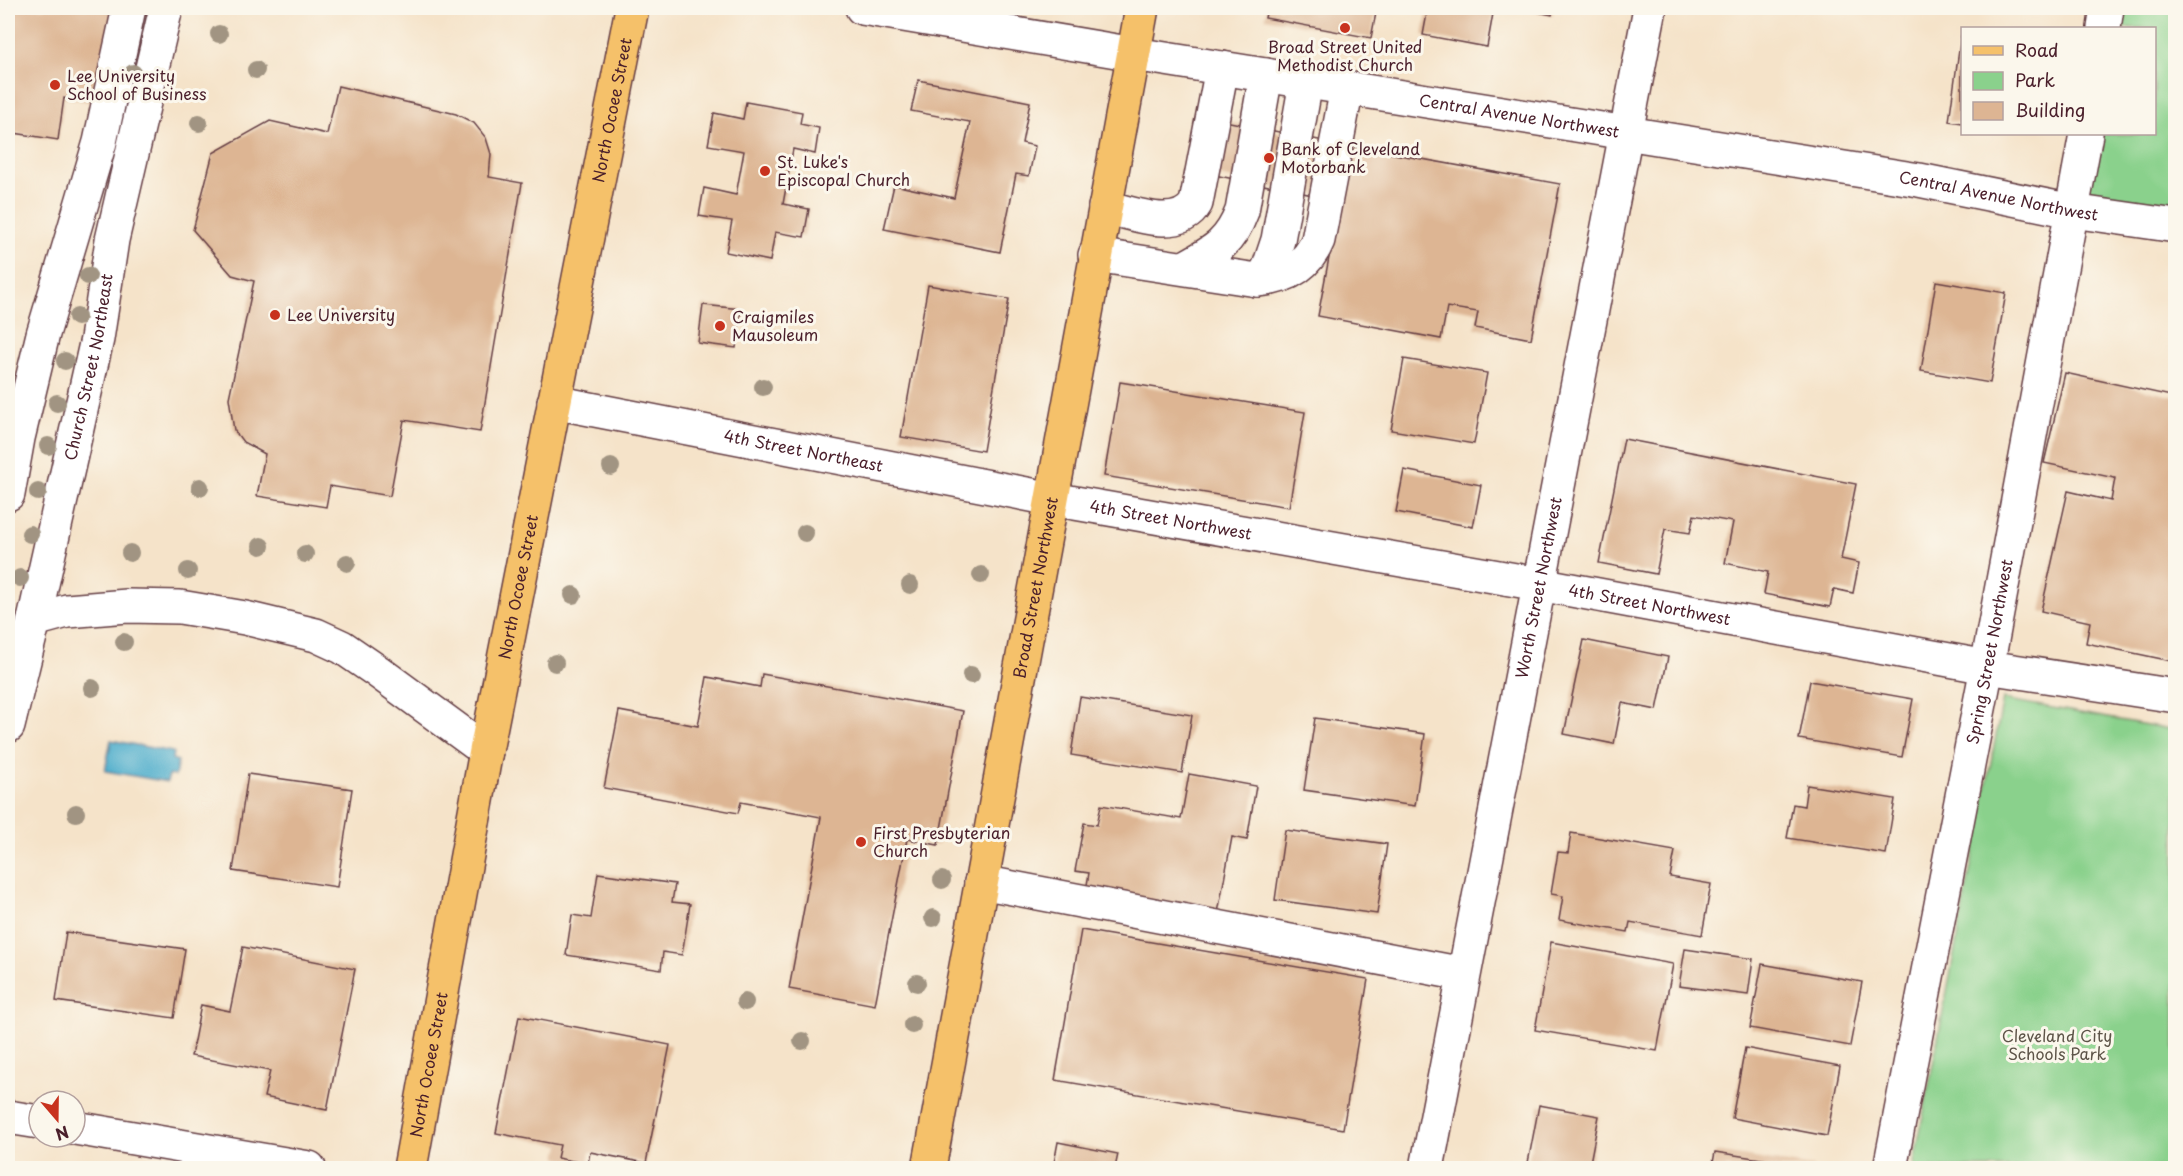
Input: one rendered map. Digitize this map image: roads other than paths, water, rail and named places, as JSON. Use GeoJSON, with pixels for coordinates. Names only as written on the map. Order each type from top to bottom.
{"type":"FeatureCollection","features":[{"type":"Feature","properties":{"kind":"main road","name":"North Ocoee Street"},"geometry":{"type":"LineString","coordinates":[[410,1168],[486,751],[632,8]]}},
{"type":"Feature","properties":{"kind":"main road","name":"Broad Street Northwest"},"geometry":{"type":"LineString","coordinates":[[929,1168],[1142,8]]}},
{"type":"Feature","properties":{"kind":"street"},"geometry":{"type":"LineString","coordinates":[[8,494],[18,438],[43,334],[100,142],[129,8]]}},
{"type":"Feature","properties":{"kind":"street","name":"Church Street Northeast"},"geometry":{"type":"LineString","coordinates":[[8,726],[97,339],[112,240],[166,8]]}},
{"type":"Feature","properties":{"kind":"street","name":"Central Avenue Northwest"},"geometry":{"type":"LineString","coordinates":[[862,8],[1919,180],[2072,211],[2175,226]]}},
{"type":"Feature","properties":{"kind":"street","name":"Worth Street Northwest"},"geometry":{"type":"LineString","coordinates":[[1427,1168],[1650,8]]}},
{"type":"Feature","properties":{"kind":"street"},"geometry":{"type":"LineString","coordinates":[[2104,27],[2107,8]]}},
{"type":"Feature","properties":{"kind":"street"},"geometry":{"type":"LineString","coordinates":[[1105,207],[1167,220],[1185,216],[1193,209],[1222,68]]}},
{"type":"Feature","properties":{"kind":"street"},"geometry":{"type":"LineString","coordinates":[[1184,268],[1217,249],[1237,226],[1242,211],[1306,82]]}},
{"type":"Feature","properties":{"kind":"street"},"geometry":{"type":"LineString","coordinates":[[1254,279],[1248,261],[1306,82]]}},
{"type":"Feature","properties":{"kind":"street"},"geometry":{"type":"LineString","coordinates":[[1095,255],[1254,279],[1299,267],[1313,253],[1318,240],[1306,82]]}},
{"type":"Feature","properties":{"kind":"street","name":"Spring Street Northwest"},"geometry":{"type":"LineString","coordinates":[[1890,1168],[1987,667],[2086,135]]}},
{"type":"Feature","properties":{"kind":"street","name":"4th Street Northeast"},"geometry":{"type":"LineString","coordinates":[[554,402],[1052,499]]}},
{"type":"Feature","properties":{"kind":"street","name":"4th Street Northwest"},"geometry":{"type":"LineString","coordinates":[[1052,499],[1539,584],[1987,667],[2175,696]]}},
{"type":"Feature","properties":{"kind":"street"},"geometry":{"type":"LineString","coordinates":[[34,620],[67,611],[127,606],[180,607],[245,618],[316,635],[342,647],[486,751]]}},
{"type":"Feature","properties":{"kind":"street"},"geometry":{"type":"LineString","coordinates":[[981,882],[1463,974]]}},
{"type":"Feature","properties":{"kind":"street"},"geometry":{"type":"LineString","coordinates":[[8,1117],[27,1120]]}},
{"type":"Feature","properties":{"kind":"street"},"geometry":{"type":"LineString","coordinates":[[87,1130],[309,1168]]}},
{"type":"Feature","properties":{"kind":"water"},"geometry":{"type":"Polygon","coordinates":[[[111,740],[173,752],[172,759],[178,761],[175,776],[169,775],[167,782],[105,771],[111,740]]]}},
{"type":"Feature","properties":{"kind":"place","name":"Broad Street United Methodist Church"},"geometry":{"type":"Point","coordinates":[1345,28]}},
{"type":"Feature","properties":{"kind":"place","name":"Lee University School of Business"},"geometry":{"type":"Point","coordinates":[55,85]}},
{"type":"Feature","properties":{"kind":"place","name":"Bank of Cleveland Motorbank"},"geometry":{"type":"Point","coordinates":[1269,158]}},
{"type":"Feature","properties":{"kind":"place","name":"St. Luke's Episcopal Church"},"geometry":{"type":"Point","coordinates":[765,171]}},
{"type":"Feature","properties":{"kind":"place","name":"Lee University"},"geometry":{"type":"Point","coordinates":[275,315]}},
{"type":"Feature","properties":{"kind":"place","name":"Craigmiles Mausoleum"},"geometry":{"type":"Point","coordinates":[720,326]}},
{"type":"Feature","properties":{"kind":"place","name":"First Presbyterian Church"},"geometry":{"type":"Point","coordinates":[861,842]}},
{"type":"Feature","properties":{"kind":"park label","name":"Cleveland City Schools Park"},"geometry":{"type":"Point","coordinates":[2057,1045]}}]}
